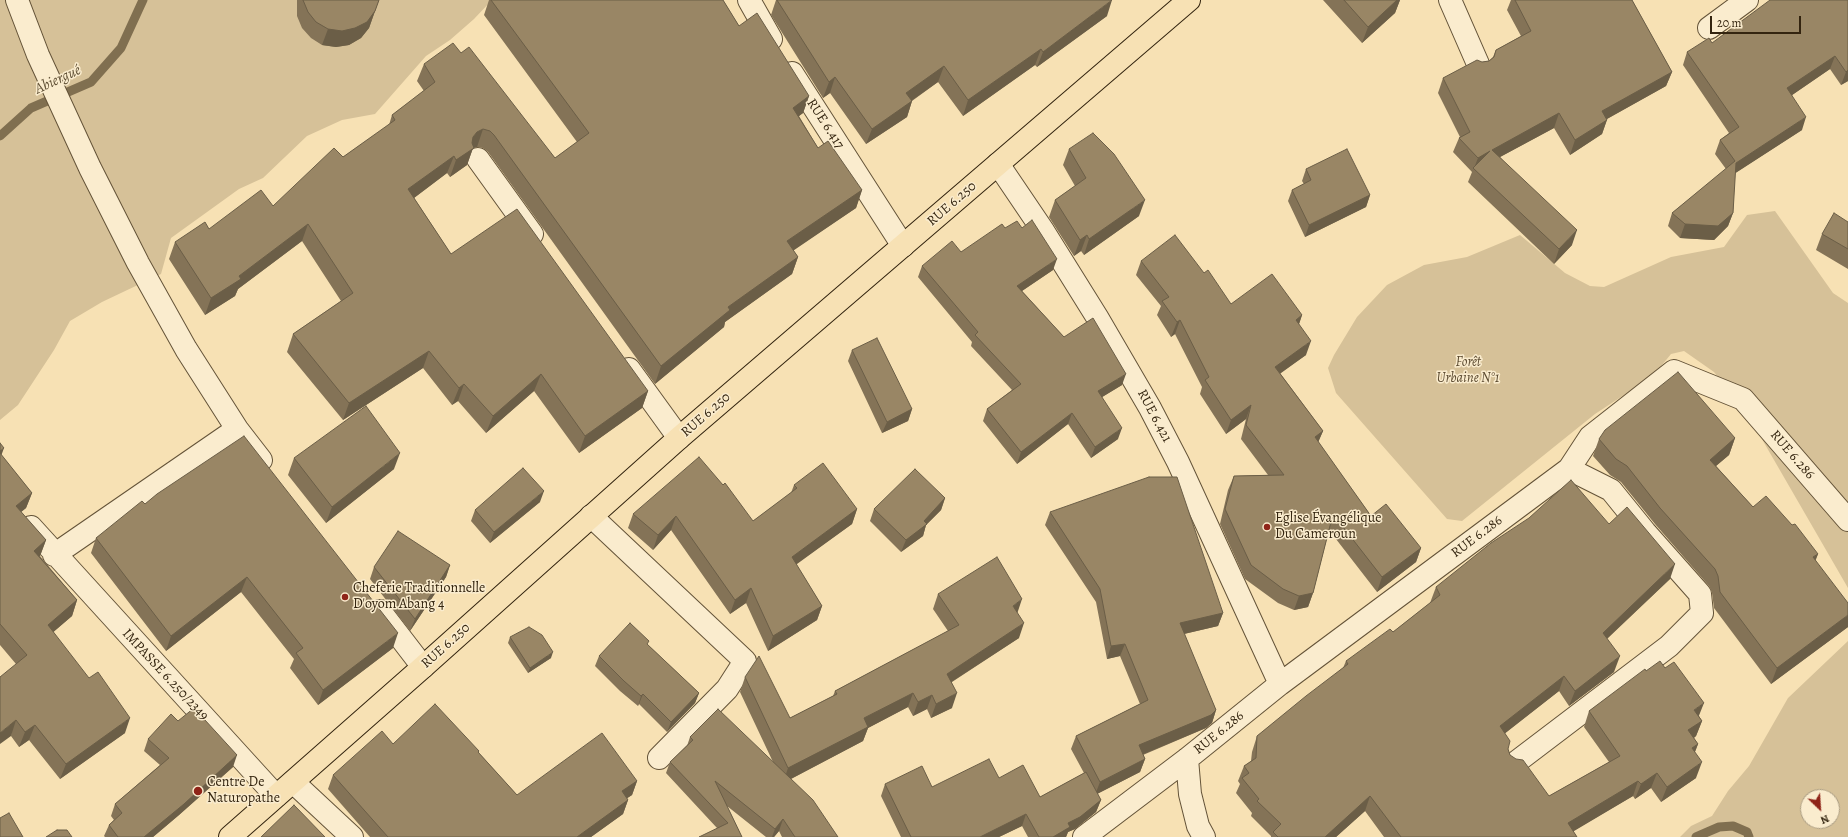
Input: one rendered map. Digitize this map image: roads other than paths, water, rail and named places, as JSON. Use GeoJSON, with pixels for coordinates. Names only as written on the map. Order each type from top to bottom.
{"type":"FeatureCollection","features":[{"type":"Feature","properties":{"kind":"main road","name":"RUE 6.250"},"geometry":{"type":"LineString","coordinates":[[230,837],[679,438],[1189,0]]}},
{"type":"Feature","properties":{"kind":"street"},"geometry":{"type":"LineString","coordinates":[[17,0],[38,55],[90,168],[138,263],[186,349],[237,429],[271,473]]}},
{"type":"Feature","properties":{"kind":"street","name":"RUE 6.417"},"geometry":{"type":"LineString","coordinates":[[749,0],[766,32],[904,246]]}},
{"type":"Feature","properties":{"kind":"street"},"geometry":{"type":"LineString","coordinates":[[1450,0],[1478,64]]}},
{"type":"Feature","properties":{"kind":"street"},"geometry":{"type":"LineString","coordinates":[[1709,28],[1748,0]]}},
{"type":"Feature","properties":{"kind":"street"},"geometry":{"type":"LineString","coordinates":[[478,159],[544,250]]}},
{"type":"Feature","properties":{"kind":"street","name":"RUE 6.421"},"geometry":{"type":"LineString","coordinates":[[998,164],[1081,290],[1150,408],[1182,469],[1280,684]]}},
{"type":"Feature","properties":{"kind":"street"},"geometry":{"type":"LineString","coordinates":[[618,354],[679,438]]}},
{"type":"Feature","properties":{"kind":"street","name":"RUE 6.286"},"geometry":{"type":"LineString","coordinates":[[1084,837],[1187,759],[1280,684],[1569,469],[1590,437],[1674,371],[1743,399],[1848,520]]}},
{"type":"Feature","properties":{"kind":"street"},"geometry":{"type":"LineString","coordinates":[[54,555],[237,429]]}},
{"type":"Feature","properties":{"kind":"street"},"geometry":{"type":"LineString","coordinates":[[1514,763],[1669,646],[1702,613],[1700,594],[1644,532],[1611,490],[1569,469]]}},
{"type":"Feature","properties":{"kind":"street"},"geometry":{"type":"LineString","coordinates":[[591,516],[744,661],[727,689],[659,758]]}},
{"type":"Feature","properties":{"kind":"street","name":"IMPASSE 6.250/2349"},"geometry":{"type":"LineString","coordinates":[[31,527],[54,555],[276,796]]}},
{"type":"Feature","properties":{"kind":"street"},"geometry":{"type":"LineString","coordinates":[[369,598],[423,667]]}},
{"type":"Feature","properties":{"kind":"street"},"geometry":{"type":"LineString","coordinates":[[1187,759],[1190,794],[1198,826],[1204,837]]}},
{"type":"Feature","properties":{"kind":"street"},"geometry":{"type":"LineString","coordinates":[[293,782],[352,837]]}},
{"type":"Feature","properties":{"kind":"waterway","name":"Abiergué"},"geometry":{"type":"LineString","coordinates":[[0,136],[31,108],[91,82],[121,48],[143,0]]}},
{"type":"Feature","properties":{"kind":"waterway"},"geometry":{"type":"LineString","coordinates":[[1696,837],[1719,827],[1733,826],[1747,832],[1749,837]]}},
{"type":"Feature","properties":{"kind":"place","name":"Eglise Évangélique Du Cameroun"},"geometry":{"type":"Point","coordinates":[1267,527]}},
{"type":"Feature","properties":{"kind":"place","name":"Cheferie Traditionnelle D'oyom Abang 4"},"geometry":{"type":"Point","coordinates":[345,597]}},
{"type":"Feature","properties":{"kind":"place","name":"Centre De Naturopathe"},"geometry":{"type":"Point","coordinates":[198,791]}},
{"type":"Feature","properties":{"kind":"park label","name":"Forêt Urbaine N°1"},"geometry":{"type":"Point","coordinates":[1468,372]}}]}
